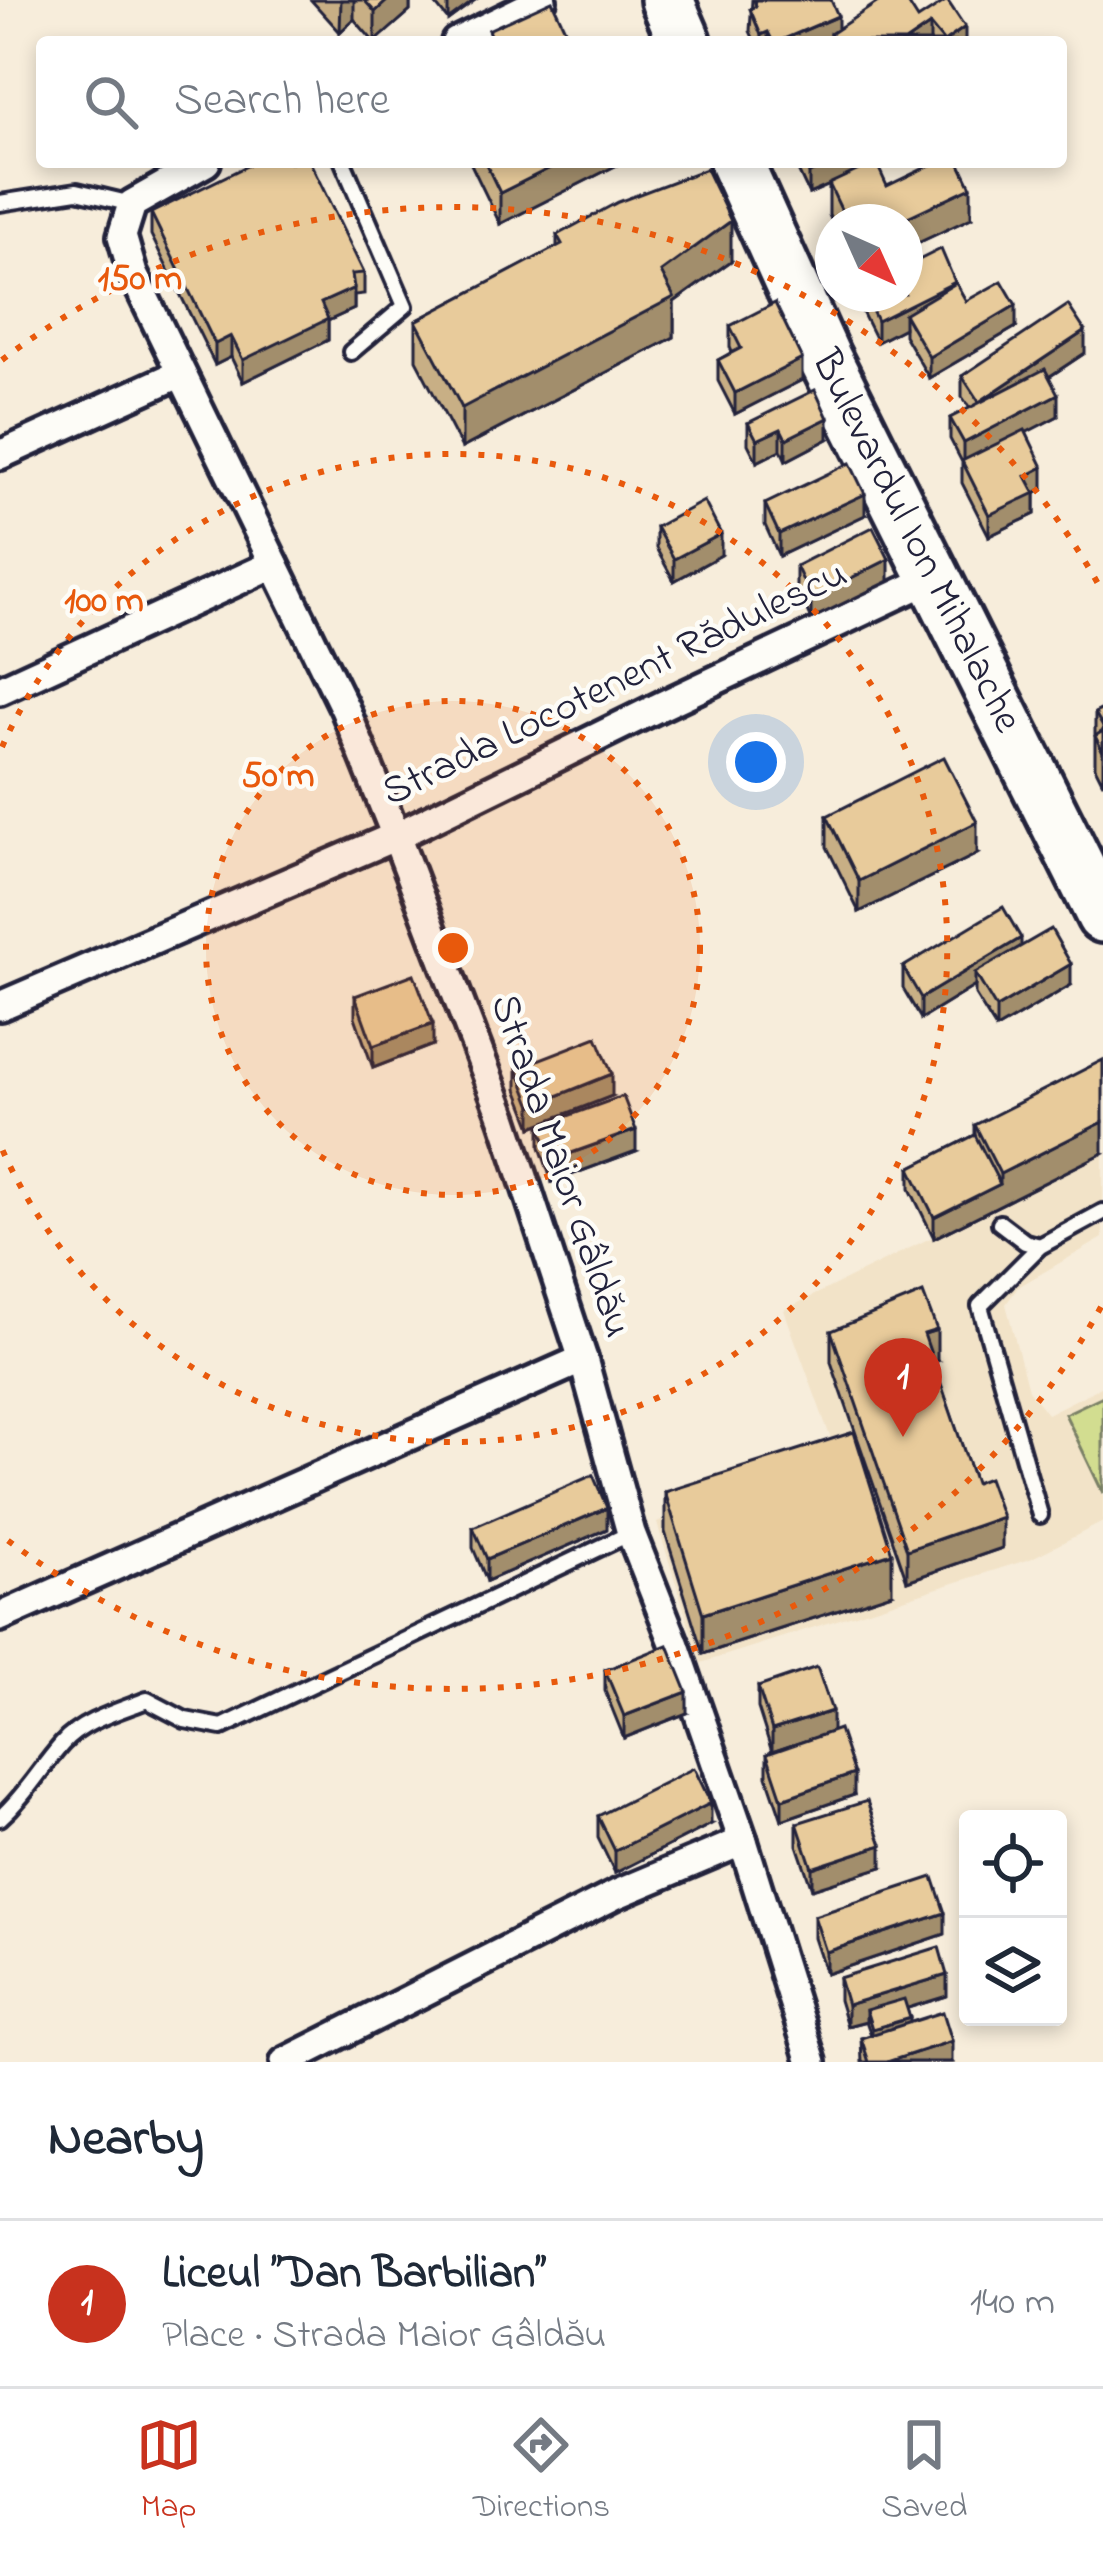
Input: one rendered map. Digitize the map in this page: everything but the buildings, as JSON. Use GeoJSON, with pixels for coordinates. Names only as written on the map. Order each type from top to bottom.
{"type":"FeatureCollection","features":[{"type":"Feature","properties":{"kind":"highway"},"geometry":{"type":"LineString","coordinates":[[667,0],[682,36]]}},
{"type":"Feature","properties":{"kind":"highway","name":"Bulevardul Ion Mihalache"},"geometry":{"type":"LineString","coordinates":[[739,168],[825,359],[1103,916]]}},
{"type":"Feature","properties":{"kind":"street"},"geometry":{"type":"LineString","coordinates":[[468,36],[542,0]]}},
{"type":"Feature","properties":{"kind":"street"},"geometry":{"type":"LineString","coordinates":[[132,204],[195,168]]}},
{"type":"Feature","properties":{"kind":"street","name":"Strada Maior Gâldău"},"geometry":{"type":"LineString","coordinates":[[132,204],[122,236],[133,274],[345,709],[504,1119],[583,1359],[631,1533],[743,1841],[812,2062]]}},
{"type":"Feature","properties":{"kind":"street"},"geometry":{"type":"LineString","coordinates":[[0,455],[179,374]]}},
{"type":"Feature","properties":{"kind":"street"},"geometry":{"type":"LineString","coordinates":[[0,690],[274,564]]}},
{"type":"Feature","properties":{"kind":"street","name":"Strada Locotenent Rădulescu"},"geometry":{"type":"LineString","coordinates":[[0,1006],[397,836],[935,577]]}},
{"type":"Feature","properties":{"kind":"street"},"geometry":{"type":"LineString","coordinates":[[0,1617],[583,1359]]}},
{"type":"Feature","properties":{"kind":"street"},"geometry":{"type":"LineString","coordinates":[[285,2062],[617,1894],[743,1841]]}},
{"type":"Feature","properties":{"kind":"lane"},"geometry":{"type":"LineString","coordinates":[[346,168],[405,306],[351,352]]}},
{"type":"Feature","properties":{"kind":"lane"},"geometry":{"type":"LineString","coordinates":[[0,203],[77,190],[132,204]]}},
{"type":"Feature","properties":{"kind":"lane"},"geometry":{"type":"LineString","coordinates":[[1040,1515],[980,1306],[1040,1246],[1103,1212]]}},
{"type":"Feature","properties":{"kind":"lane"},"geometry":{"type":"LineString","coordinates":[[1000,1223],[1025,1242],[1040,1246]]}},
{"type":"Feature","properties":{"kind":"lane"},"geometry":{"type":"LineString","coordinates":[[0,1819],[63,1742],[92,1723],[147,1700],[185,1720],[222,1727],[631,1533]]}},
{"type":"Feature","properties":{"kind":"shaded area"},"geometry":{"type":"Polygon","coordinates":[[[1103,1153],[1103,1238],[1018,1287],[1006,1304],[1028,1390],[1047,1414],[1103,1386],[1103,1522],[1030,1559],[701,1663],[657,1523],[832,1442],[784,1310],[1103,1153]]]}},
{"type":"Feature","properties":{"kind":"green space"},"geometry":{"type":"Polygon","coordinates":[[[1103,1396],[1103,1493],[1065,1414],[1103,1396]]]}},
{"type":"Feature","properties":{"kind":"place","name":"Liceul ”Dan Barbilian”"},"geometry":{"type":"Point","coordinates":[903,1437]}}]}
